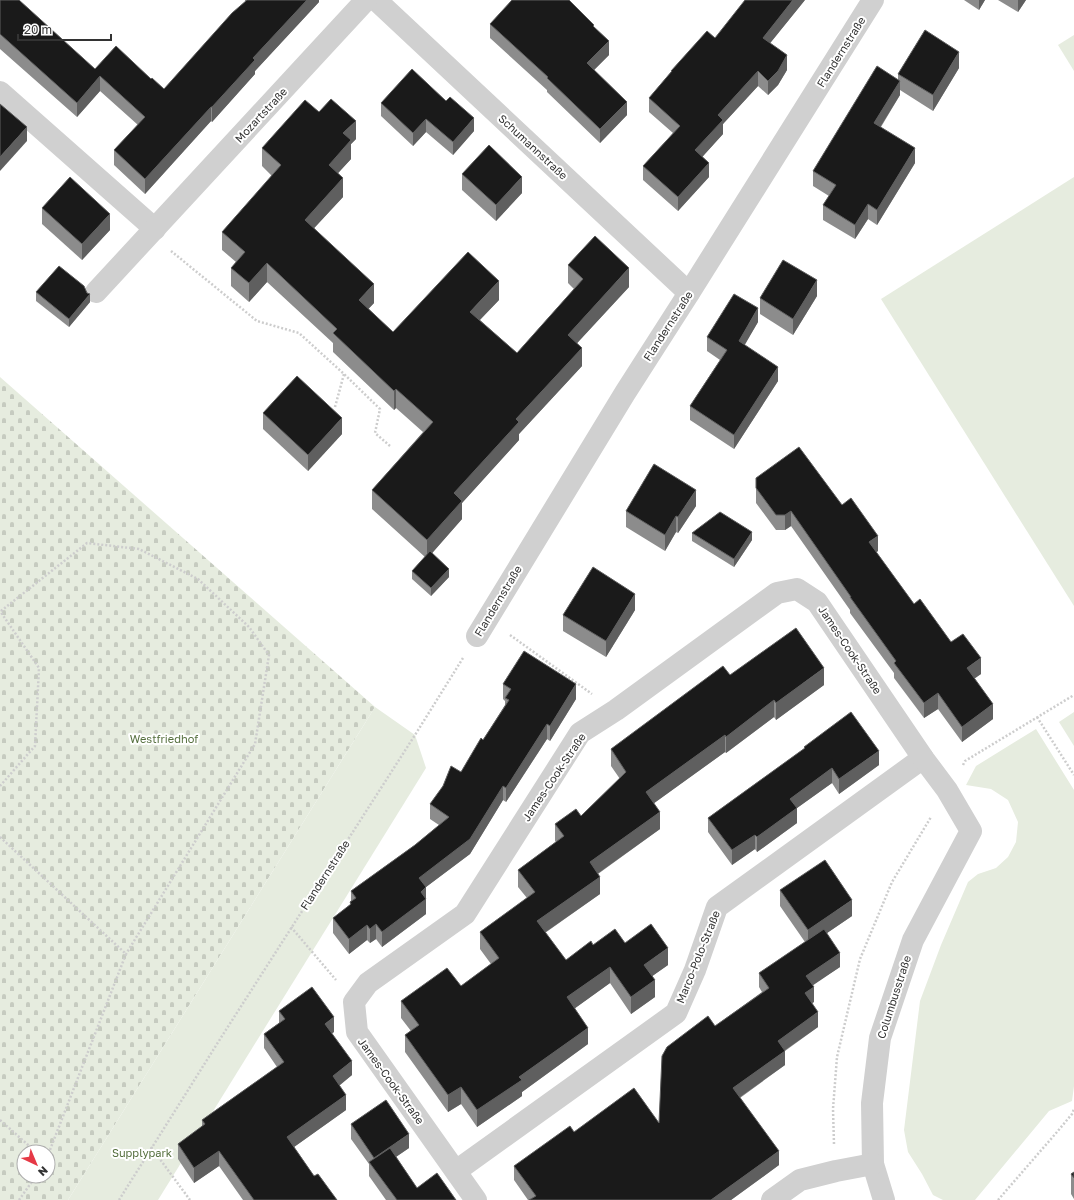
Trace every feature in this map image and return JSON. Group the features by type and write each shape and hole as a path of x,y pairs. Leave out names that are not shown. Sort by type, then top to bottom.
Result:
{"street":[{"name":"Mozartstraße","path":"96,292 366,0"},
{"name":"Schumannstraße","path":"376,0 690,293"},
{"name":"Flandernstraße","path":"482,627 625,393 690,293 873,0"},
{"path":"0,92 152,232"},
{"name":"James-Cook-Straße","path":"476,1200 356,1032 354,1002 368,983 465,914 580,733 616,710 777,593 797,589 817,602 923,758 947,790 971,831"},
{"name":"Marco-Polo-Straße","path":"456,1171 676,1013 695,970 717,907 923,758"},
{"name":"Columbusstraße","path":"884,1200 873,1164 872,1103 880,1038 913,940 971,831"},
{"path":"772,1200 800,1180 873,1164"}],"path":[{"path":"152,232 257,322 299,333 380,409 375,433 390,446"},
{"path":"335,407 344,374"},
{"path":"0,786 36,746 39,668 1,611 87,543 139,550 198,579 250,627 270,655 255,744 126,954 52,1144"},
{"path":"482,627 616,710"},
{"name":"Flandernstraße","path":"119,1200 151,1147 415,735 482,627"},
{"path":"965,761 1074,694"},
{"path":"1036,718 1074,775"},
{"path":"0,837 126,954"},
{"path":"291,927 354,1002"},
{"path":"998,1200 1057,1132 1072,1114 1074,1109"},
{"path":"0,1120 27,1144"},
{"path":"151,1147 190,1200"},
{"path":"19,1200 30,1184"}],"green space":[{"path":"1074,35 1074,71 1058,45"},
{"path":"1074,177 1074,606 881,299"},
{"name":"Westfriedhof","path":"0,377 375,707 68,1200 0,1200"},
{"name":"Supplypark","path":"375,707 415,735 426,768 158,1200 68,1200"},
{"path":"1074,712 1074,746 1059,722"},
{"path":"1036,729 1074,790 1074,1086 1072,1101 1049,1111 975,1200 943,1200 933,1195 908,1152 904,1130 920,1001 941,945 968,882 978,874 996,868 1008,857 1016,842 1018,822 1008,800 991,789 966,785 976,766"}],"building":[{"path":"0,0 19,0 95,69 116,46 151,79 152,78 164,89 232,13 247,0 307,0 253,58 255,60 145,179 114,150 145,117 100,76 77,103 0,34"},
{"path":"512,0 569,0 609,41 587,63 627,102 600,129 547,78 548,77 490,24"},
{"path":"745,0 793,0 763,38 787,55 778,71 768,81 758,71 718,115 723,120 695,150 709,163 678,197 643,166 680,126 649,98 707,31 715,38"},
{"path":"925,30 959,52 933,95 898,74"},
{"path":"877,66 900,81 874,123 915,148 877,210 868,204 855,225 823,205 836,185 813,171"},
{"path":"412,69 446,101 450,97 474,118 453,142 426,119 413,133 381,103"},
{"path":"331,99 356,121 343,133 351,140 329,165 343,178 305,220 374,284 359,300 393,332 468,252 499,281 470,312 517,353 583,279 568,265 595,236 629,268 568,335 582,348 516,419 519,422 454,493 462,501 427,540 372,490 433,422 396,389 394,391 333,333 337,329 267,263 249,283 231,268 245,252 222,232 281,165 262,148 305,100 319,112"},
{"path":"0,104 27,127 0,157"},
{"path":"489,145 522,177 496,205 462,174"},
{"path":"70,177 110,214 82,244 42,208"},
{"path":"783,260 817,280 793,319 760,298"},
{"path":"59,266 84,286 87,293 90,294 69,319 36,292"},
{"path":"734,294 758,308 739,341 778,367 734,435 690,406 727,350 707,337"},
{"path":"297,376 342,418 308,455 263,413"},
{"path":"799,447 842,505 851,498 878,536 869,542 914,604 920,599 951,642 963,634 981,658 967,668 993,704 962,727 938,693 924,703 894,663 896,661 791,511 785,515 776,515 756,488 756,478"},
{"path":"654,464 696,490 678,517 676,516 665,535 626,511"},
{"path":"720,512 752,532 734,559 692,533"},
{"path":"430,551 449,569 431,588 412,571"},
{"path":"593,567 635,594 606,641 563,615"},
{"path":"796,628 824,668 776,703 774,700 726,737 725,735 646,792 660,812 590,862 600,877 537,921 566,960 591,941 593,945 615,929 625,943 651,924 668,948 644,965 655,980 631,997 610,967 567,997 588,1028 519,1077 522,1080 477,1110 461,1087 448,1095 405,1035 419,1025 401,1001 447,968 461,986 499,958 480,932 535,892 518,870 564,836 555,824 576,809 581,816 626,772 611,749 723,666 730,675"},
{"path":"524,651 576,684 550,726 547,724 506,788 503,786 470,839 419,878 426,887 421,892 426,899 382,932 376,924 370,929 367,925 349,939 333,918 351,904 350,902 356,898 351,891 415,845 449,817 430,804 443,786 451,766 461,772 481,738 483,740 509,700 505,698 511,689 503,684"},
{"path":"851,712 879,751 839,779 832,768 790,799 797,808 757,837 755,835 732,850 708,818 805,748 804,747"},
{"path":"825,860 852,900 808,930 780,890"},
{"path":"824,929 840,953 806,976 814,987 805,993 818,1012 778,1041 785,1051 733,1088 779,1151 711,1200 529,1200 536,1196 514,1166 570,1126 574,1132 634,1088 659,1123 662,1056 667,1047 708,1016 715,1026 769,988 759,973"},
{"path":"312,987 334,1017 325,1024 352,1061 333,1076 346,1095 287,1137 314,1176 318,1174 337,1200 254,1200 219,1151 194,1168 178,1144 205,1124 202,1120 284,1062 264,1034 285,1019 279,1011"},
{"path":"386,1100 409,1134 374,1158 351,1124"},
{"path":"390,1148 417,1188 437,1173 456,1200 397,1200 369,1162"}]}
